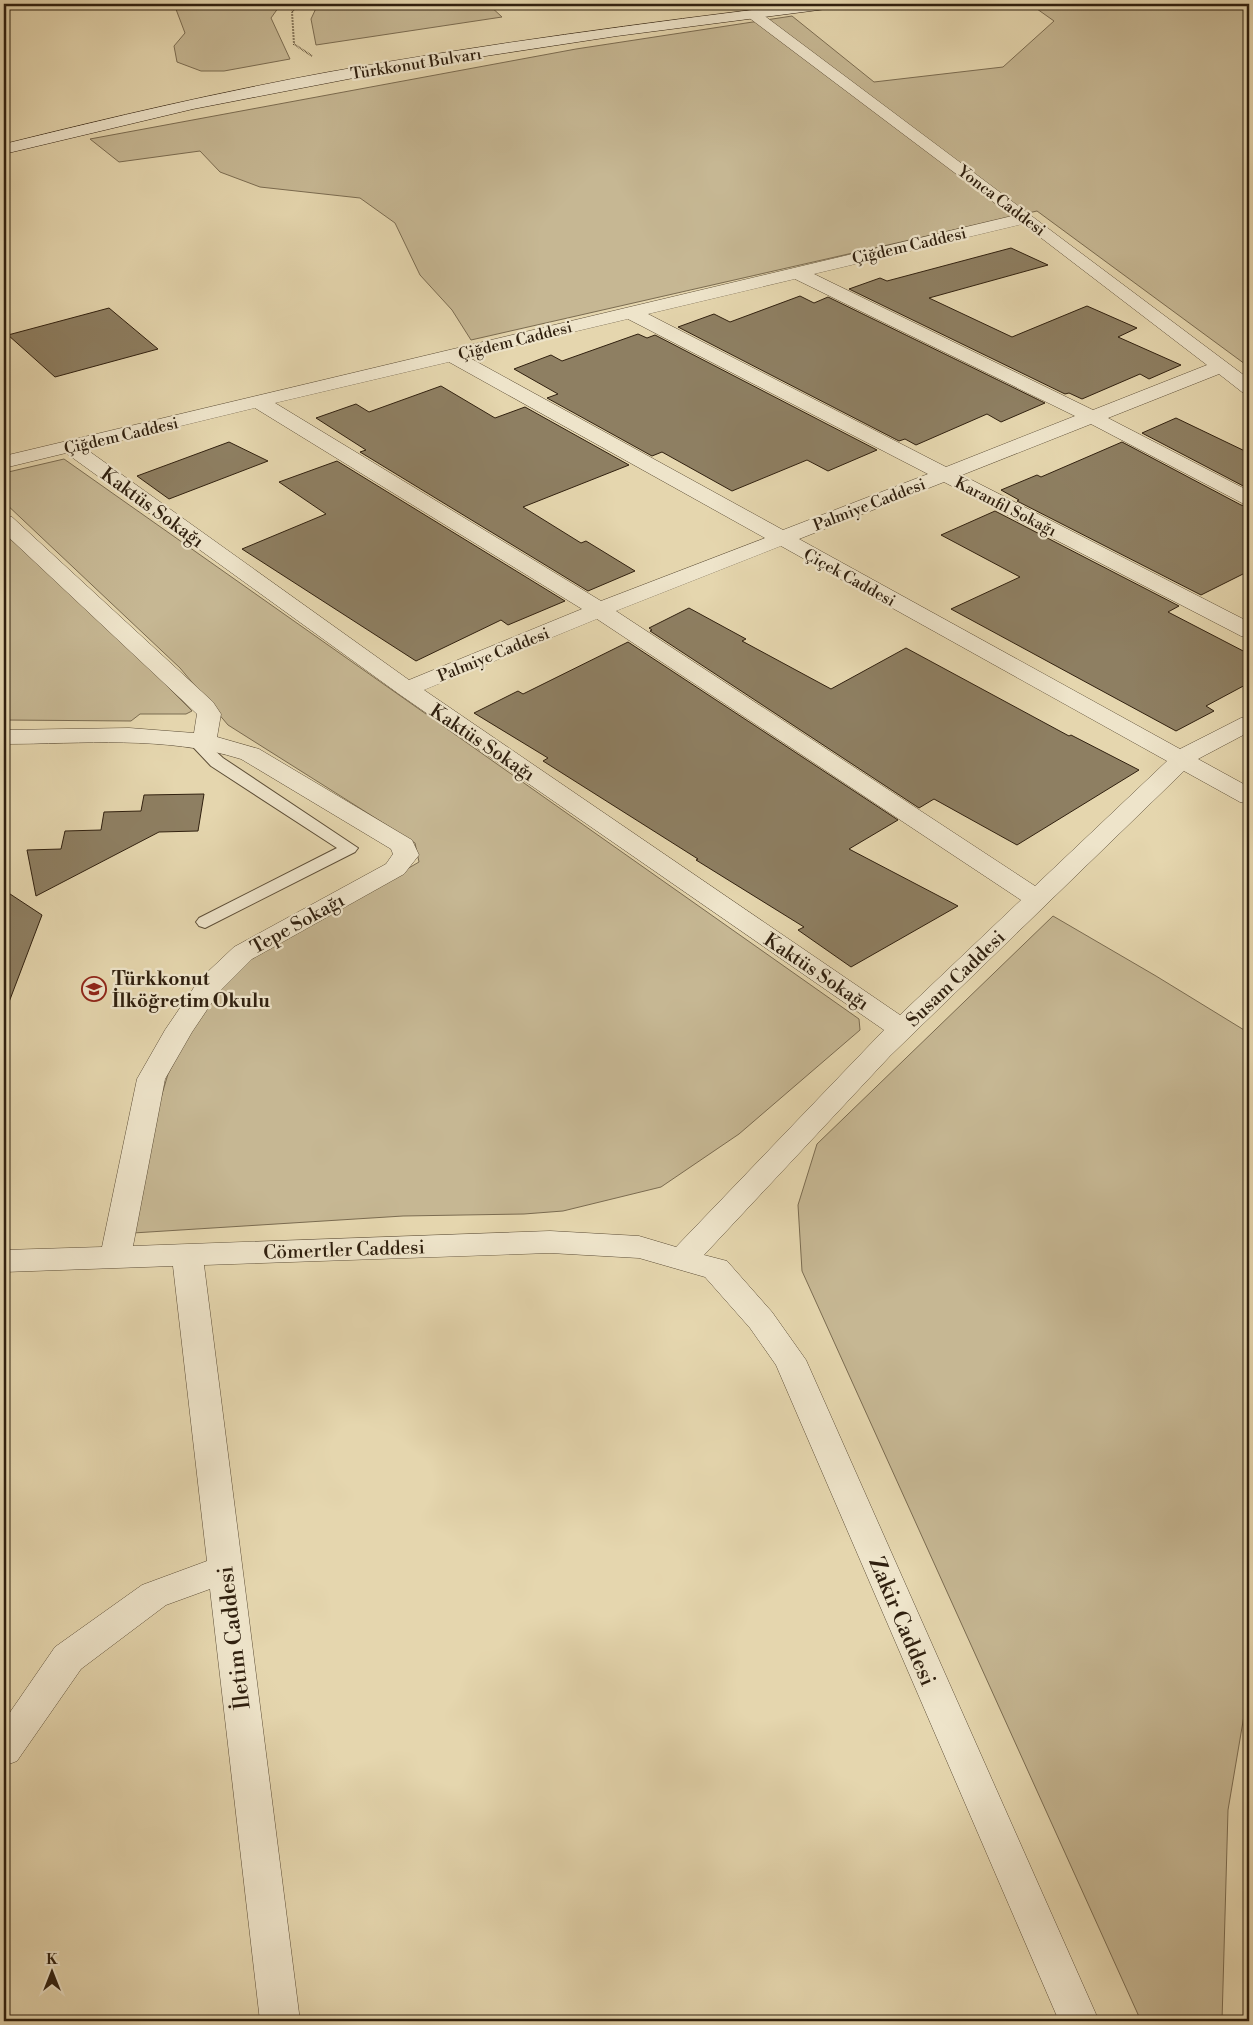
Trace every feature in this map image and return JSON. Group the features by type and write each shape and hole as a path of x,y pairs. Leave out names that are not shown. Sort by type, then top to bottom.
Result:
{"street":[{"name":"Türkkonut Bulvarı","path":"184,90 326,62 477,38 720,4"},
{"name":"Türkkonut Bulvarı","path":"4,149 148,114 349,73 475,53 834,4"},
{"name":"Yonca Caddesi","path":"753,14 1249,388"},
{"name":"Çiğdem Caddesi","path":"4,462 70,448 450,355 1026,218"},
{"path":"796,272 1092,417 1249,499"},
{"name":"Karanfil Sokağı","path":"630,312 1249,631"},
{"name":"Çiçek Caddesi","path":"450,355 1249,797"},
{"name":"Palmiye Caddesi","path":"407,689 599,610 1222,366"},
{"path":"259,402 599,610 1037,899"},
{"name":"Kaktüs Sokağı","path":"70,448 407,689 902,1029"},
{"path":"4,522 205,707 209,714 204,741 152,737 4,737"},
{"name":"Susam Caddesi","path":"682,1259 902,1029 1181,761 1190,753 1249,723"},
{"name":"Tepe Sokağı","path":"115,1257 152,1079 179,1030 209,986 243,953 395,869 406,855 403,845 250,754 230,746 204,741"},
{"name":"Cömertler Caddesi","path":"4,1261 550,1242 640,1247 682,1259"},
{"name":"İletim Caddesi","path":"187,1254 280,2021"},
{"name":"Zakir Caddesi","path":"682,1259 716,1269 761,1320 790,1360 1079,2021"},
{"path":"4,1750 68,1658 154,1596 225,1569"}],"lane":[{"path":"204,741 202,748 217,762 349,848 205,922"}],"path":[{"path":"298,4 292,12 294,44 304,52 326,62"}],"shaded area":[{"path":"174,4 281,4 271,18 290,59 224,71 201,71 177,62 174,46 185,33"},
{"path":"318,4 488,4 502,17 316,45 311,19"},
{"path":"1030,4 1249,4 1249,367 1037,211 471,340 452,310 420,275 395,223 360,198 260,187 220,172 200,151 119,162 90,139 576,49 792,16 874,82 1003,67 1054,21"},
{"path":"64,459 859,1019 860,1030 739,1134 661,1187 563,1211 524,1214 403,1216 133,1233 143,1158 168,1074 199,1015 236,968 419,862 415,843 228,725 180,668 4,502 4,473"},
{"path":"4,533 120,639 192,711 186,714 140,714 131,721 4,720"},
{"path":"1053,916 1249,1033 1249,1686 1228,1810 1222,2021 1141,2021 802,1271 798,1205 817,1144"}],"building":[{"path":"1011,248 1048,265 929,298 1012,337 1087,306 1137,328 1118,337 1181,365 1149,379 1140,374 1082,399 1069,393 1065,394 849,289 880,278 887,281"},
{"path":"800,296 814,303 828,297 1045,403 1001,422 987,414 916,445 905,439 899,441 678,327 714,314 730,322"},
{"path":"109,308 158,349 55,377 8,335"},
{"path":"638,334 647,338 655,335 877,450 828,471 807,460 732,491 662,452 652,456 547,398 558,394 514,369 551,355 562,361"},
{"path":"441,386 495,418 525,407 629,465 523,507 581,543 586,541 635,571 588,591 360,452 366,450 316,418 356,404 369,412"},
{"path":"1176,418 1249,453 1249,489 1142,433"},
{"path":"229,442 268,461 169,499 137,476"},
{"path":"1122,442 1241,505 1249,507 1249,571 1201,595 1017,501 1019,500 1001,490 1037,475 1041,477"},
{"path":"337,461 565,601 508,625 501,620 416,661 242,549 326,514 279,482"},
{"path":"995,511 1179,606 1168,612 1249,654 1249,683 1206,706 1214,711 1176,731 951,609 1020,577 941,535"},
{"path":"689,608 746,639 742,641 831,689 906,648 1069,736 1071,735 1139,770 1017,845 934,799 919,808 650,631 652,630 649,628"},
{"path":"628,642 898,820 849,849 958,906 851,967 798,930 804,927 543,761 548,758 474,713 518,691 523,694"},
{"path":"204,794 198,831 159,832 36,896 27,850 61,849 65,831 101,830 104,812 141,811 144,795"},
{"path":"4,890 42,915 6,1010 4,1009"}],"place":[{"name":"Türkkonut İlköğretim Okulu","path":"94,989"}]}
